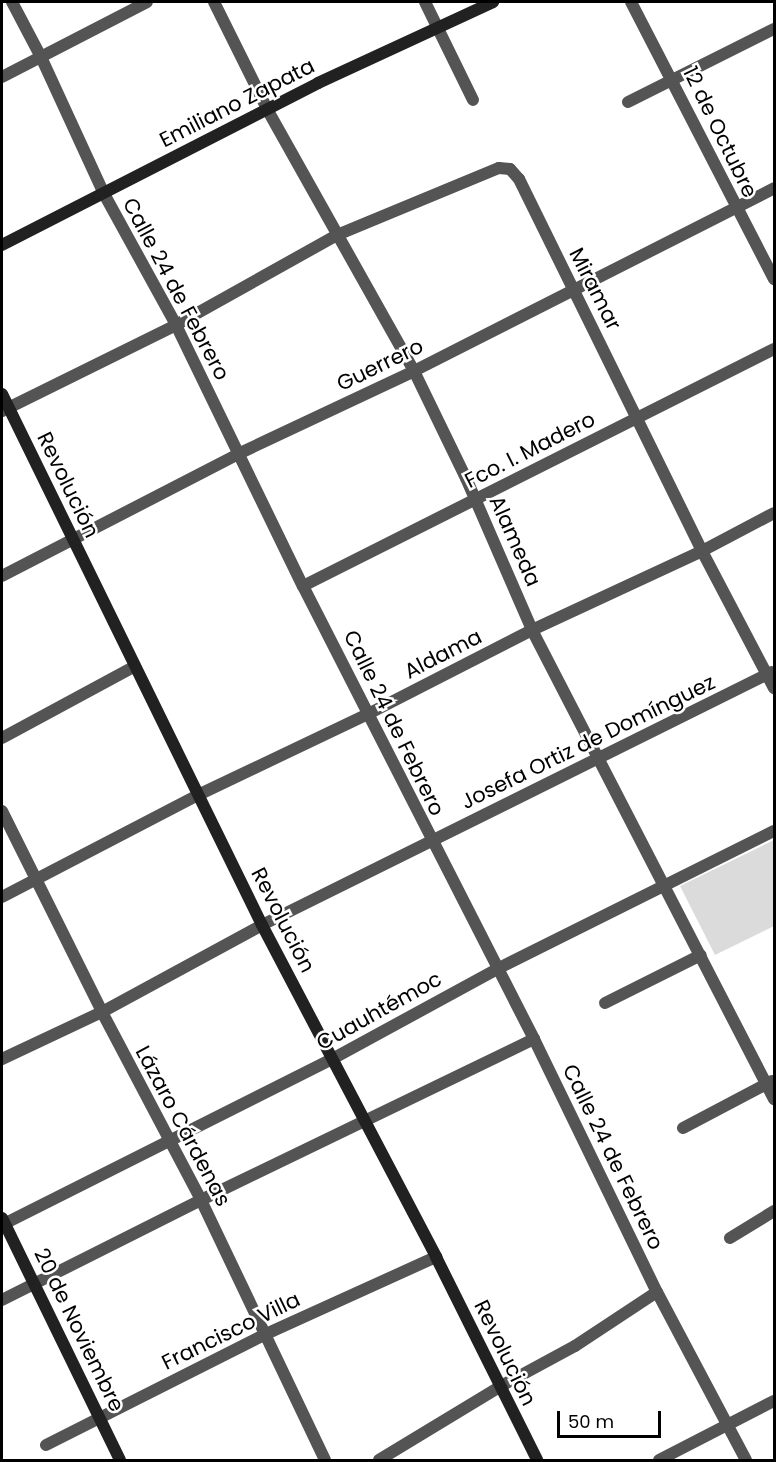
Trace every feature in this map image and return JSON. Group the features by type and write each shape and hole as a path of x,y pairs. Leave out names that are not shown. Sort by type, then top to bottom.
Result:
{"street":[{"name":"Calle 24 de Febrero","path":"12,2 41,57 103,192 176,325 303,586 431,841 534,1039 657,1292 746,1461"},
{"path":"2,77 147,2"},
{"name":"Alameda","path":"214,2 267,109 414,371 532,630 701,956 771,1082 774,1098"},
{"path":"425,2 473,100"},
{"name":"Emiliano Zapata","path":"2,245 267,109 493,2"},
{"name":"12 de Octubre","path":"631,2 774,279"},
{"path":"628,102 774,30"},
{"name":"Miramar","path":"337,235 504,167 510,169 519,179 702,551 771,672 774,688"},
{"name":"Guerrero","path":"2,576 238,454 414,371 573,288 774,188"},
{"path":"5,409 176,325 337,235"},
{"name":"Fco. I. Madero","path":"303,586 774,349"},
{"name":"Revolución","path":"2,394 5,409 73,538 262,925 334,1058 537,1461"},
{"name":"Aldama","path":"2,897 198,795 368,714 532,630 702,551 774,513"},
{"path":"2,738 135,666"},
{"name":"Josefa Ortiz de Domínguez","path":"2,1059 102,1012 262,925 771,672"},
{"name":"Lázaro Cárdenas","path":"2,812 102,1012 201,1200 325,1461"},
{"name":"Cuauhtémoc","path":"3,1222 334,1058 497,969 774,831"},
{"path":"606,1003 701,956"},
{"path":"2,1300 364,1120 534,1039"},
{"path":"683,1128 771,1082"},
{"path":"730,1238 774,1211"},
{"name":"20 de Noviembre","path":"3,1222 120,1461"},
{"name":"Francisco Villa","path":"46,1445 266,1334 436,1257"},
{"path":"379,1461 501,1386 574,1346 657,1292"},
{"path":"659,1461 774,1401"}],"shaded area":[{"path":"774,840 774,926 715,955 680,886"}]}
